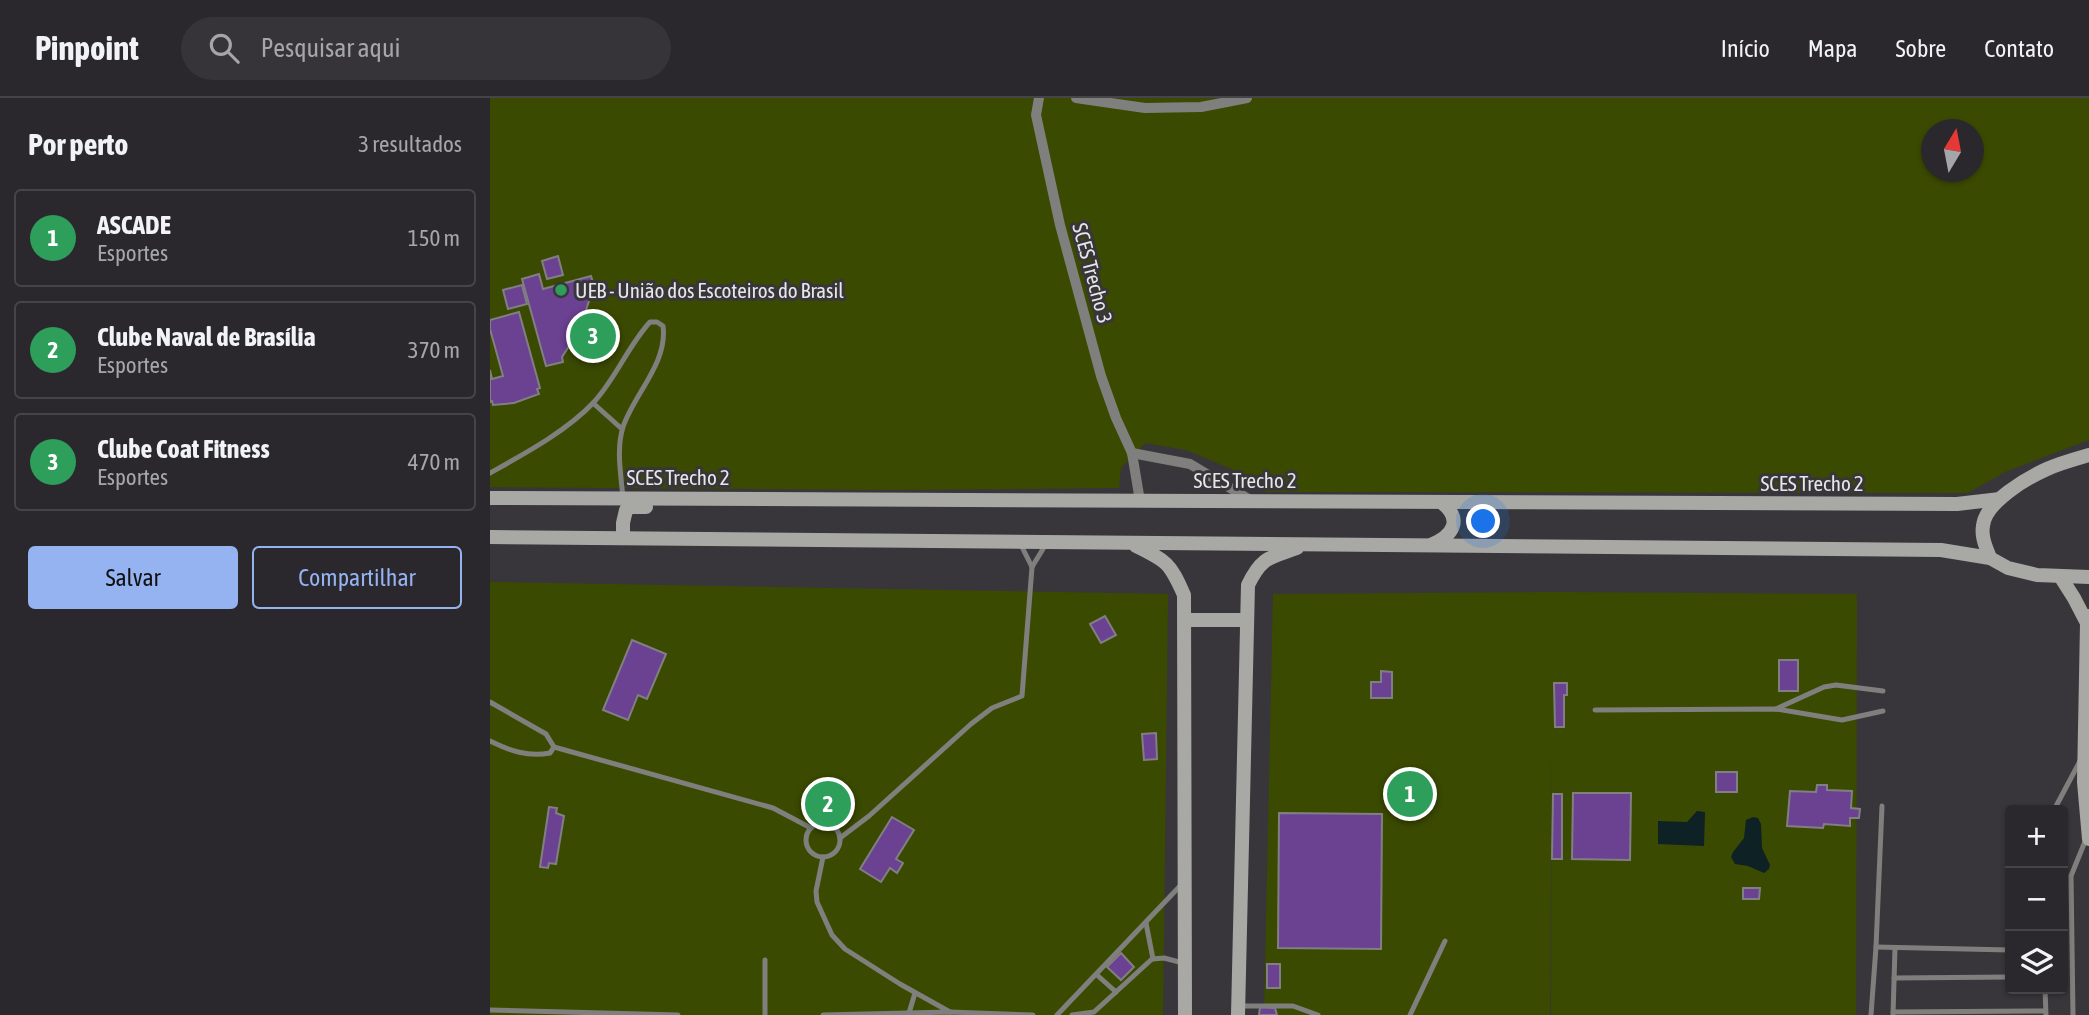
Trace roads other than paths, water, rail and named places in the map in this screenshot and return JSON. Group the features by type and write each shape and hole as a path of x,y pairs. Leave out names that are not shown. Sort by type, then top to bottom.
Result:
{"main road":[{"path":"1990,558 1982,526 1985,516 2000,499 2048,468 2089,455"},
{"name":"SCES Trecho 2","path":"490,498 1957,504 2000,499"},
{"path":"623,537 624,518 628,508 708,507 718,498"},
{"path":"1430,545 1449,534 1453,527 1451,510 1441,502"},
{"path":"490,537 1941,550 1990,558 2008,568 2037,575 2089,577"},
{"path":"1132,543 1163,559 1175,574 1184,595 1185,1015"},
{"path":"1238,1010 1248,584 1256,567 1267,559 1306,545"},
{"path":"2060,576 2088,620 2084,782 2089,836"},
{"path":"1185,620 1246,620"}],"street":[{"name":"SCES Trecho 3","path":"1039,98 1036,116 1060,225 1101,376 1132,453 1140,501"},
{"path":"1076,98 1144,108 1201,107 1247,98"},
{"path":"1132,453 1190,464 1252,501"}],"lane":[{"path":"490,472 558,432 593,403 642,330 650,322 657,322 663,326 664,335 659,354 622,429 619,457 623,498"},
{"path":"593,403 622,429"},
{"path":"1019,542 1032,567"},
{"path":"840,838 869,816 971,724 992,708 1022,696 1032,567 1047,543"},
{"path":"1776,709 1824,687 1836,685 1884,691"},
{"path":"490,702 546,734 554,747 773,807 811,828"},
{"path":"1595,710 1776,709 1842,720 1883,712"},
{"path":"490,741 509,750 534,755 550,753 554,747"},
{"path":"2057,805 2085,752"},
{"path":"1871,1015 1877,947 1882,806"},
{"path":"825,823 838,831 840,838 836,851 823,857 815,855 806,842 811,828 825,823"},
{"path":"2073,1015 2071,876 2089,836"},
{"path":"823,857 816,891 817,902 832,935 845,949 950,1012"},
{"path":"1057,1015 1186,880"},
{"path":"1146,923 1153,959"},
{"path":"1410,1015 1445,941"},
{"path":"1877,947 2005,950"},
{"path":"1895,948 1893,1013 2045,1013 2045,994"},
{"path":"1072,1015 1087,1015 1099,1008 1153,959 1164,958 1185,964"},
{"path":"765,960 765,1015"},
{"path":"1097,975 1116,992"},
{"path":"1894,978 2005,977"},
{"path":"909,1013 915,993"},
{"path":"1292,1015 1293,1006"},
{"path":"1238,1010 1293,1006 1318,1015"},
{"path":"490,1010 678,1015"},
{"path":"823,1015 950,1012 1033,1015"}],"water":[{"path":"1697,811 1705,812 1704,846 1658,844 1658,821 1687,822"},
{"path":"1758,818 1761,824 1762,848 1770,865 1764,873 1735,864 1731,857 1744,838 1746,820"}],"place":[{"name":"UEB - União dos Escoteiros do Brasil","path":"561,290"},
{"name":"Clube Coat Fitness","path":"593,336"},
{"name":"ASCADE","path":"1410,794"},
{"name":"Clube Naval de Brasília","path":"828,804"}]}
